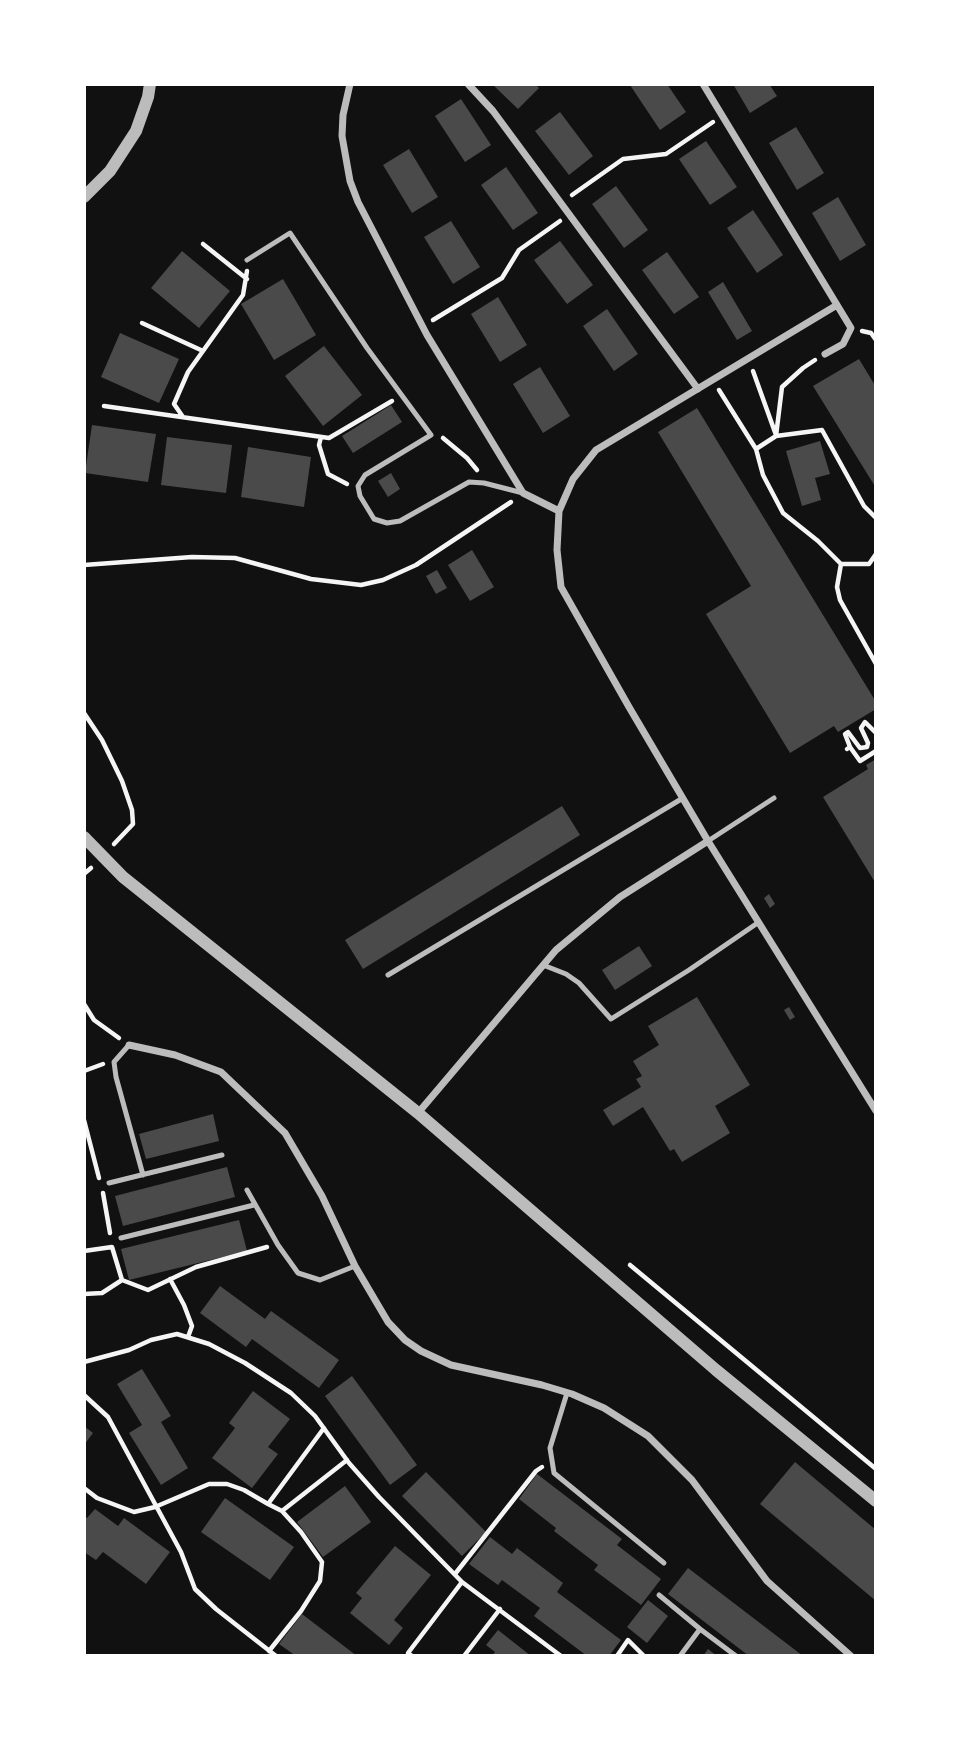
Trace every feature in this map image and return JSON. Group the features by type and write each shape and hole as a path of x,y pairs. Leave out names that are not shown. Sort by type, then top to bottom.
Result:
{"street":[{"path":"84,197 110,171 136,131 150,84"},
{"path":"350,84 343,115 342,136 350,181 358,202 422,326 523,493 559,511"},
{"path":"468,84 493,111 698,389"},
{"path":"703,84 851,328 844,344 825,354"},
{"path":"837,305 596,450 573,479 559,511 557,550 561,587 708,841 876,1111"},
{"path":"84,837 144,894 418,1113 716,1370 876,1501"},
{"path":"418,1113 556,950 620,897 708,841"},
{"path":"129,1045 175,1055 221,1072 285,1133 322,1196 355,1266 387,1322 405,1340 421,1351 451,1364 567,1392 604,1408 648,1436 671,1456 692,1480 767,1581 851,1656"}],"lane":[{"path":"247,260 290,233 367,348 431,435 365,475 358,486 360,496 374,519 387,523 400,522 469,482 523,493"},
{"path":"388,975 683,798"},
{"path":"708,841 774,798"},
{"path":"543,965 566,974 579,983 611,1018 689,970 758,922"},
{"path":"129,1045 114,1062 144,1175"},
{"path":"109,1183 222,1155"},
{"path":"247,1190 278,1245 298,1273 320,1280 355,1266"},
{"path":"121,1238 254,1205"},
{"path":"567,1392 550,1448 554,1473 664,1563"},
{"path":"659,1595 736,1656"},
{"path":"680,1656 700,1629"}],"path":[{"path":"561,204 623,159 666,154 723,116"},
{"path":"422,326 502,278 519,250 569,215"},
{"path":"203,244 247,279"},
{"path":"184,417 174,404 188,372 243,295 247,279 247,260"},
{"path":"142,323 203,352"},
{"path":"776,436 782,387 803,368 825,354"},
{"path":"753,370 776,436"},
{"path":"719,389 755,449 763,475 783,513 841,564 869,564 876,568"},
{"path":"104,406 329,438 402,395"},
{"path":"755,449 776,436 822,430 864,506 876,518"},
{"path":"431,435 448,441 467,458 484,483"},
{"path":"321,437 319,445 328,474 341,483 358,486"},
{"path":"84,565 192,557 235,558 311,579 361,585 383,580 416,565 523,493"},
{"path":"869,564 876,554"},
{"path":"841,564 837,587 839,600 876,664"},
{"path":"84,713 102,740 122,781 132,810 133,824 103,856"},
{"path":"876,733 865,722 861,728 868,743 867,747 860,748 848,732 845,734 849,748 860,761 876,751"},
{"path":"84,1004 94,1020 129,1045"},
{"path":"84,1120 101,1186 112,1247 122,1280"},
{"path":"122,1280 148,1290 196,1267 278,1245"},
{"path":"84,1251 112,1247"},
{"path":"630,1265 876,1468"},
{"path":"170,1279 192,1326 188,1337"},
{"path":"84,1294 102,1293 122,1280"},
{"path":"84,1362 177,1334 209,1344 245,1363 291,1394 315,1416 347,1460 379,1497 462,1582 561,1656"},
{"path":"84,1395 108,1418 181,1552 195,1589 276,1656"},
{"path":"268,1504 324,1428"},
{"path":"282,1511 347,1460"},
{"path":"455,1574 536,1471 551,1461"},
{"path":"84,1488 97,1498 134,1512 155,1507 209,1484 227,1484 244,1490 282,1511 322,1562 320,1581 301,1611 269,1651"},
{"path":"412,1656 408,1653 462,1582"},
{"path":"464,1656 500,1609"},
{"path":"617,1656 628,1640 644,1656"}],"building":[{"path":"492,84 535,84 539,88 518,109"},
{"path":"631,84 667,84 686,112 660,130"},
{"path":"733,84 769,84 777,96 750,113"},
{"path":"461,99 491,145 465,162 435,116"},
{"path":"560,112 593,156 569,175 535,131"},
{"path":"796,127 824,173 797,190 769,143"},
{"path":"706,141 737,187 710,205 679,159"},
{"path":"409,149 438,197 412,213 383,165"},
{"path":"506,167 538,213 513,230 481,185"},
{"path":"616,186 648,230 624,248 592,204"},
{"path":"838,197 866,245 840,261 812,213"},
{"path":"753,210 783,255 757,273 727,228"},
{"path":"451,221 480,267 453,284 424,237"},
{"path":"560,241 593,285 567,304 534,260"},
{"path":"182,251 230,291 199,328 151,288"},
{"path":"667,252 699,297 674,314 642,270"},
{"path":"283,279 316,335 274,360 241,304"},
{"path":"723,282 752,331 737,340 708,292"},
{"path":"498,297 527,345 500,362 471,314"},
{"path":"607,309 638,354 614,371 583,326"},
{"path":"120,333 179,359 159,403 101,377"},
{"path":"324,346 362,395 323,426 285,376"},
{"path":"859,359 876,387 876,488 813,386"},
{"path":"540,367 570,416 543,433 513,384"},
{"path":"391,405 402,422 353,453 342,436"},
{"path":"697,408 876,702 876,709 838,732 834,726 790,753 706,614 751,586 658,432"},
{"path":"92,425 156,434 148,482 85,473"},
{"path":"167,437 232,445 226,493 161,485"},
{"path":"820,441 830,474 815,478 821,500 802,506 786,451"},
{"path":"248,447 311,457 304,507 241,497"},
{"path":"391,473 400,489 388,497 378,481"},
{"path":"472,550 494,587 470,601 448,565"},
{"path":"437,570 447,588 436,594 426,576"},
{"path":"876,759 876,884 823,797 868,769 866,765"},
{"path":"562,806 580,835 363,969 345,940"},
{"path":"769,894 775,904 770,908 764,898"},
{"path":"639,946 652,966 615,990 602,970"},
{"path":"697,997 750,1085 715,1106 730,1133 682,1162 674,1149 670,1151 643,1107 613,1126 603,1110 641,1087 636,1079 642,1076 633,1061 659,1045 648,1026"},
{"path":"789,1007 795,1017 790,1020 784,1010"},
{"path":"213,1114 219,1141 146,1159 139,1134"},
{"path":"227,1167 235,1197 123,1226 115,1196"},
{"path":"239,1220 247,1251 129,1280 121,1249"},
{"path":"220,1286 265,1319 271,1311 339,1360 319,1388 252,1339 246,1347 200,1313"},
{"path":"142,1369 171,1416 161,1422 188,1468 161,1485 129,1433 142,1425 117,1384"},
{"path":"352,1376 417,1465 390,1485 325,1396"},
{"path":"253,1391 290,1419 268,1447 278,1454 252,1488 212,1458 235,1428 229,1423"},
{"path":"84,1426 93,1433 84,1445"},
{"path":"795,1462 876,1530 876,1601 760,1504"},
{"path":"426,1472 486,1532 462,1556 402,1496"},
{"path":"537,1474 622,1539 617,1545 661,1579 641,1605 594,1570 598,1565 554,1531 556,1528 519,1499"},
{"path":"345,1486 371,1522 323,1557 297,1522"},
{"path":"225,1498 294,1547 270,1580 201,1532"},
{"path":"95,1509 118,1526 124,1518 170,1552 146,1584 103,1552 96,1560 84,1552 84,1516 87,1518"},
{"path":"490,1537 512,1554 517,1548 563,1583 557,1592 621,1640 609,1656 587,1656 534,1616 540,1608 502,1580 498,1585 469,1564"},
{"path":"395,1546 431,1575 394,1620 403,1628 389,1645 350,1613 362,1598 356,1593"},
{"path":"688,1568 803,1656 749,1656 668,1594"},
{"path":"648,1600 668,1616 647,1643 627,1627"},
{"path":"302,1614 357,1656 296,1656 279,1644"},
{"path":"498,1630 531,1656 492,1656 495,1652 486,1645"},
{"path":"708,1649 717,1656 703,1656"}]}
